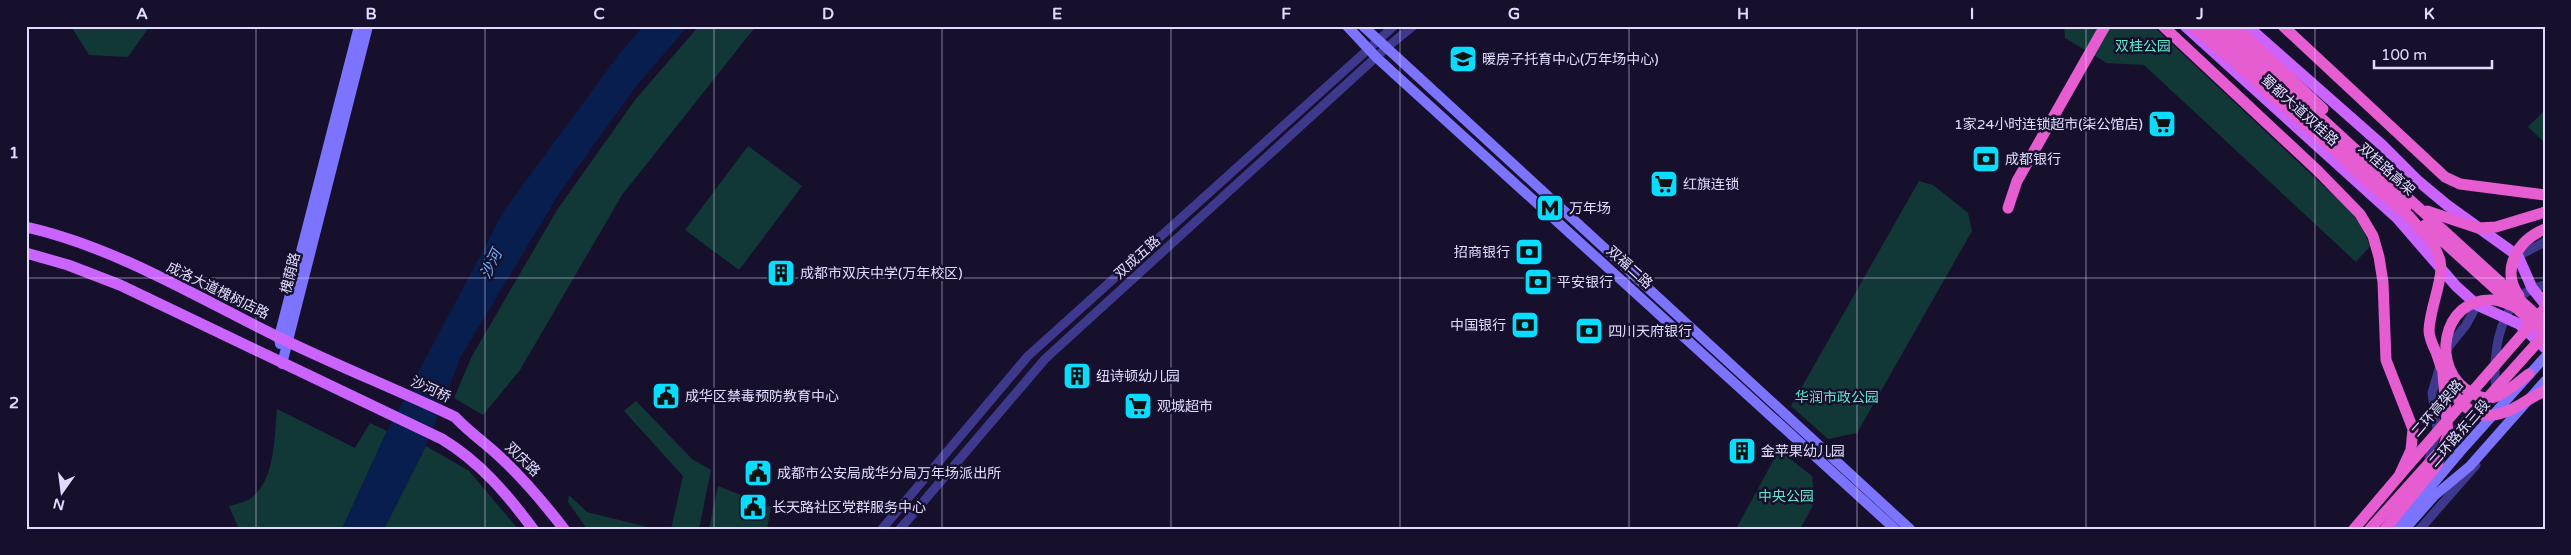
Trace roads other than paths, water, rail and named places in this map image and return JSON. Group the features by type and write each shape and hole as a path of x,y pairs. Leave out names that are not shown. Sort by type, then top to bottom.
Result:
{"highway":[{"path":"2008,208 2017,181 2105,26"},
{"path":"2193,26 2337,152 2363,178 2410,216 2434,245"},
{"name":"双桂路高架","path":"2208,26 2519,305 2545,334"},
{"name":"双桂路高架","path":"2221,26 2416,213"},
{"path":"2235,26 2393,176 2416,213 2440,260 2441,270 2429,333 2443,374 2461,403 2483,414 2492,415 2512,410 2530,397 2545,391"},
{"path":"2283,26 2445,177 2460,184 2545,196"},
{"path":"2163,27 2318,171 2360,214 2370,227 2376,243 2381,270 2386,360 2413,429 2411,450 2399,476"},
{"path":"2363,178 2416,213 2478,228 2496,227 2545,212"},
{"path":"2529,374 2498,396 2489,398 2466,390 2450,373 2445,360 2445,341 2456,315 2472,304 2492,300 2519,305 2511,274 2512,259 2526,240 2545,228"},
{"name":"双桂路高架","path":"2519,305 2545,323"},
{"name":"二环高架路","path":"2354,529 2545,306"},
{"path":"2370,529 2545,334"},
{"path":"2385,529 2437,465 2446,442 2448,434 2443,374"}],"main road":[{"name":"槐荫路","path":"282,364 283,339 359,26"},
{"name":"槐荫路","path":"283,339 368,26"},
{"name":"双福二路","path":"1347,26 1376,57 1894,529"},
{"name":"双福二路","path":"1363,26 1910,529"},
{"name":"蜀都大道双桂路","path":"2185,26 2397,218 2456,286 2477,305 2519,324 2545,348"},
{"name":"蜀都大道双桂路","path":"2247,26 2450,207 2518,256"},
{"path":"2418,240 2450,207"},
{"name":"成洛大道槐树店路","path":"26,227 52,233 96,248 283,339 393,387"},
{"path":"26,253 68,265 120,286 442,439 462,452 502,488 533,529"},
{"path":"2518,256 2532,288 2545,306"},
{"name":"二环路东三段","path":"2395,529 2545,357"},
{"name":"二环路东三段","path":"2405,529 2434,496 2470,466 2545,381"},
{"name":"沙河桥","path":"393,387 455,417"},
{"name":"双庆路","path":"455,417 472,435 499,455 531,488 564,529"}],"street":[{"name":"双成五路","path":"882,529 1028,356 1367,48 1394,26"},
{"name":"双成五路","path":"900,529 1045,359 1376,57 1413,26"},
{"path":"2518,256 2545,242"},
{"path":"2420,529 2497,442 2500,426 2494,371 2504,316 2532,288 2545,285"},
{"path":"2377,529 2427,467 2436,429 2432,393 2443,353 2466,325 2477,305"}],"water":[{"name":"沙河","path":"643,26 688,26 637,85 560,192 461,356 426,446 384,529 342,529 387,431 505,209 620,53"}],"place":[{"name":"暖房子托育中心(万年场中心)","path":"1463,59"},
{"name":"1家24小时连锁超市(柒公馆店)","path":"2162,124"},
{"name":"成都银行","path":"1986,159"},
{"name":"红旗连锁","path":"1664,184"},
{"name":"万年场","path":"1550,208"},
{"name":"招商银行","path":"1529,252"},
{"name":"成都市双庆中学(万年校区)","path":"781,273"},
{"name":"平安银行","path":"1538,282"},
{"name":"中国银行","path":"1525,325"},
{"name":"四川天府银行","path":"1589,331"},
{"name":"纽诗顿幼儿园","path":"1077,376"},
{"name":"成华区禁毒预防教育中心","path":"666,396"},
{"name":"观城超市","path":"1138,406"},
{"name":"金苹果幼儿园","path":"1742,451"},
{"name":"成都市公安局成华分局万年场派出所","path":"758,473"},
{"name":"长天路社区党群服务中心","path":"753,507"}],"park label":[{"name":"双桂公园","path":"2143,46"},
{"name":"华润市政公园","path":"1837,397"},
{"name":"中央公园","path":"1786,496"}]}
